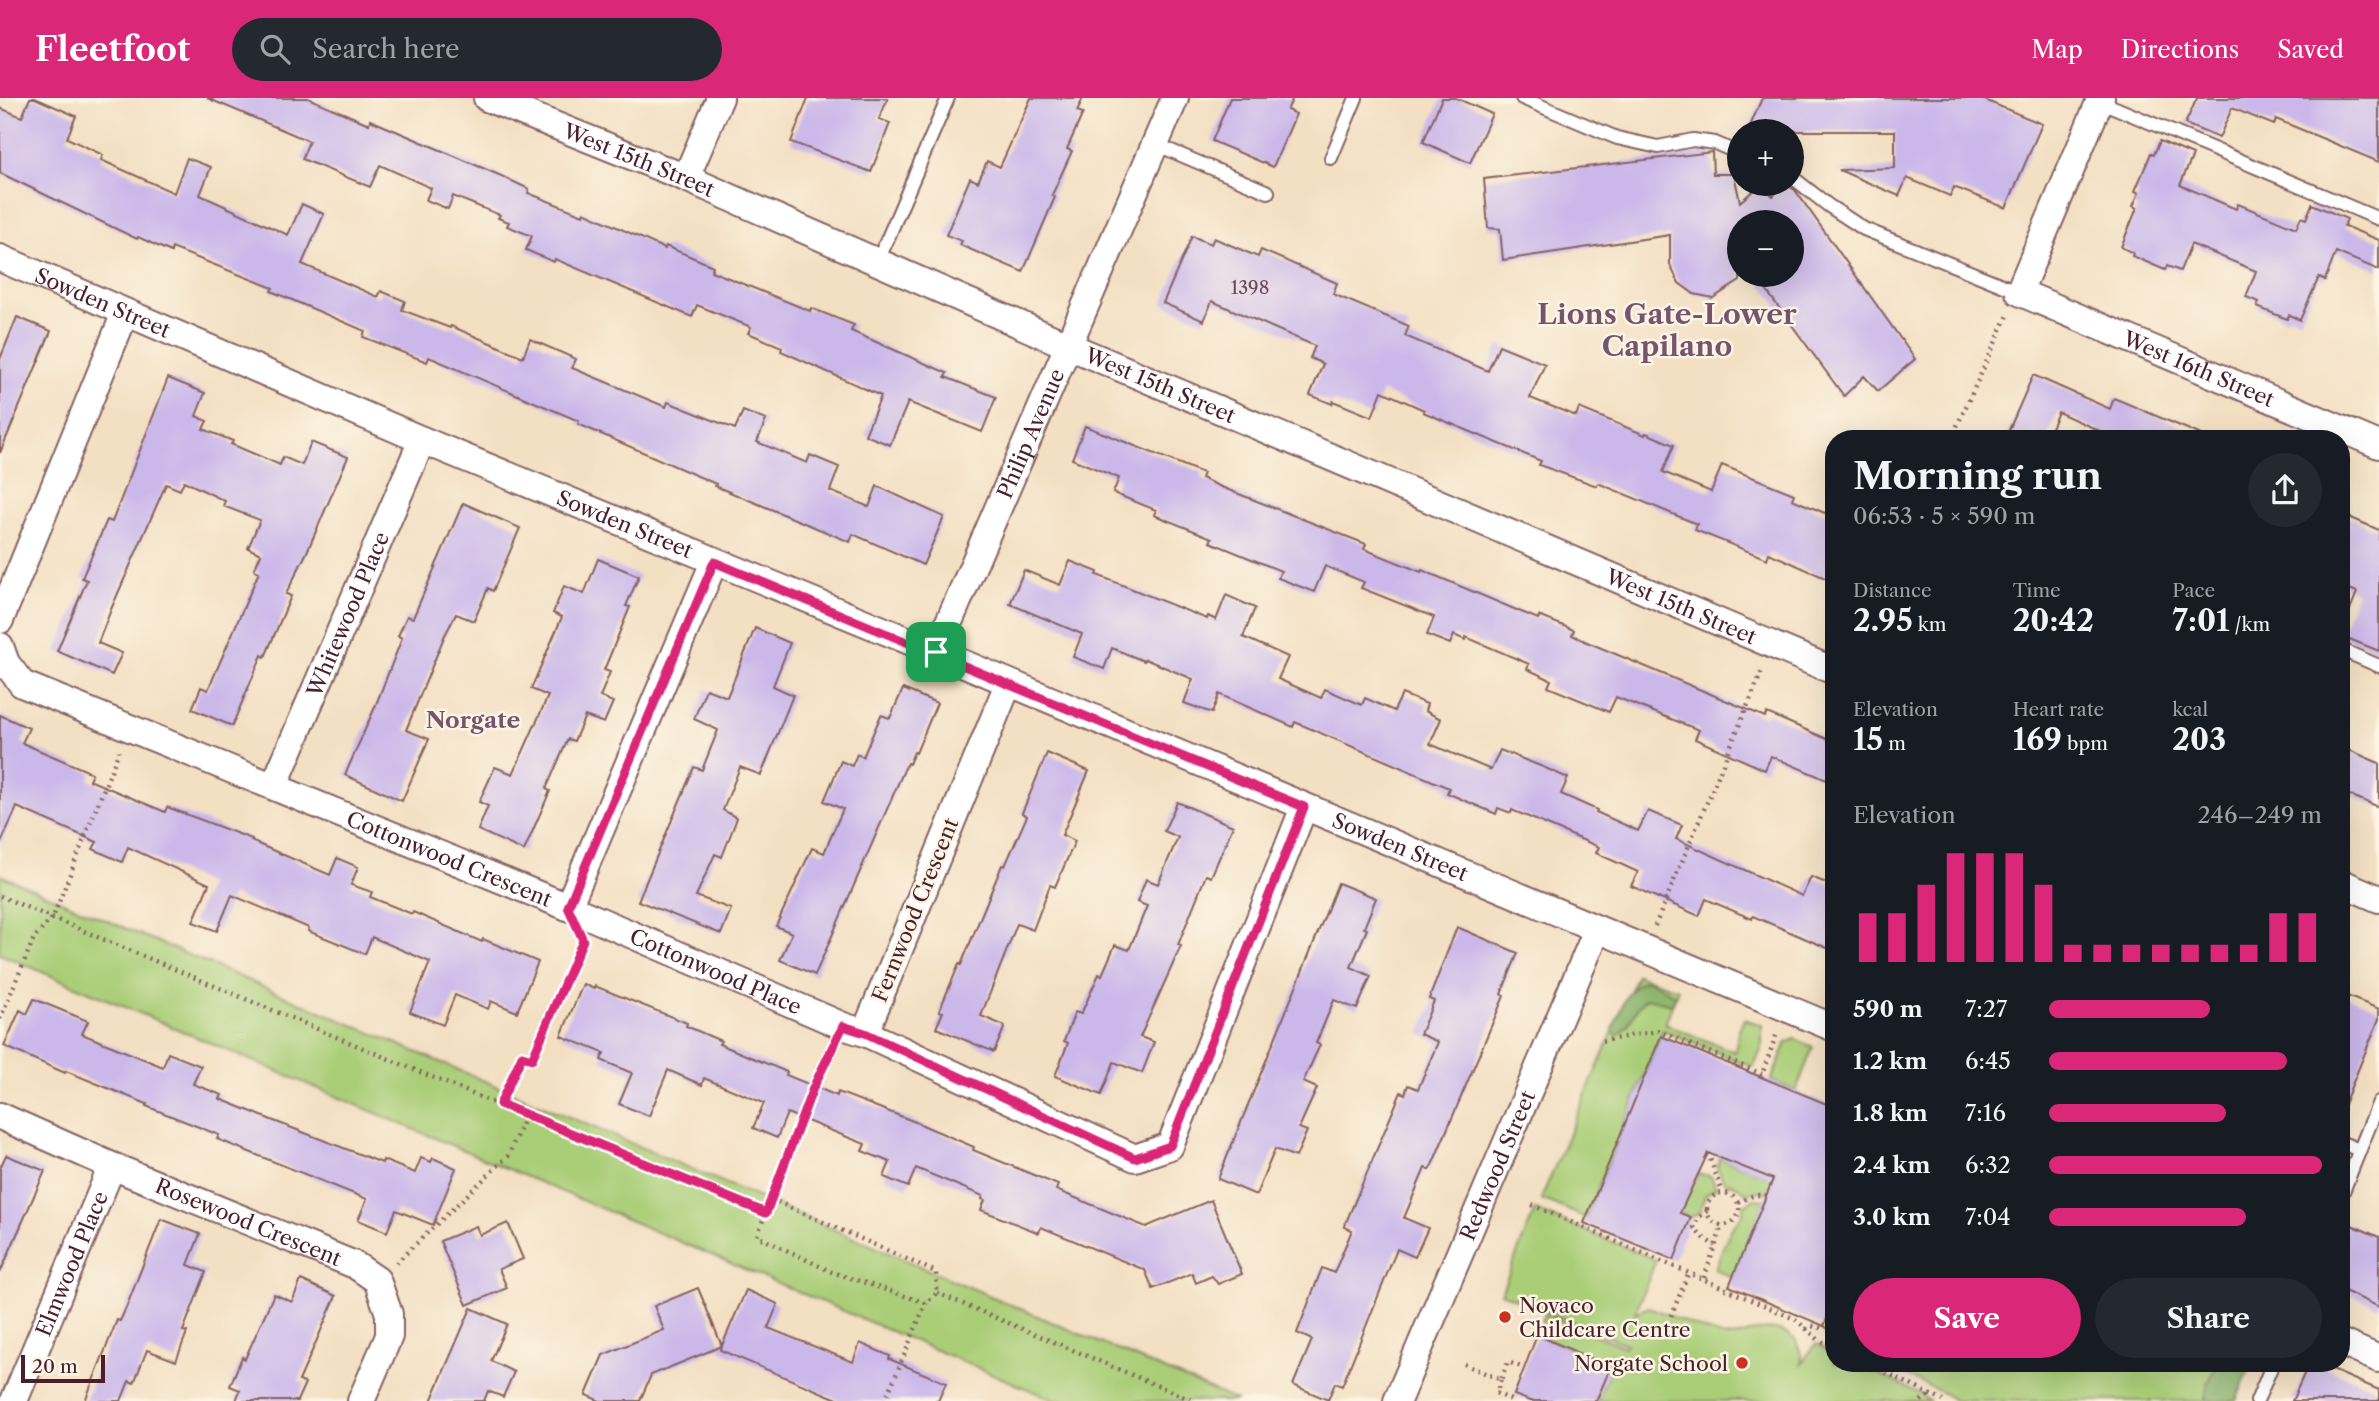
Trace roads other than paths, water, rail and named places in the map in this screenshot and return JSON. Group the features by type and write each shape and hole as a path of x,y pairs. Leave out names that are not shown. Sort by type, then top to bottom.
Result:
{"street":[{"name":"West 15th Street","path":"487,98 686,178 1069,346 1825,667"},
{"path":"686,178 720,98"},
{"name":"Philip Avenue","path":"936,652 1175,98"},
{"path":"2019,292 2100,100"},
{"name":"Sowden Street","path":"0,258 422,440 1825,1024"},
{"name":"West 16th Street","path":"2019,292 2344,430"},
{"path":"0,620 125,313"},
{"name":"West 16th Street","path":"2350,433 2379,445"},
{"name":"Whitewood Place","path":"274,786 422,440"},
{"name":"Cottonwood Crescent","path":"0,646 6,663 22,684 568,907 714,562"},
{"name":"Fernwood Crescent","path":"854,1029 1008,684"},
{"path":"854,1029 1135,1158 1170,1146 1304,807"},
{"path":"2350,886 2379,899"},
{"name":"Cottonwood Place","path":"568,907 854,1029"},
{"name":"Redwood Street","path":"1397,1401 1597,930"},
{"name":"Rosewood Crescent","path":"0,1116 112,1166 355,1265 377,1280 389,1314 388,1336 361,1401"},
{"name":"Elmwood Place","path":"14,1401 112,1166"},
{"path":"2350,1346 2379,1359"}],"lane":[{"path":"878,261 948,98"},
{"path":"1331,158 1356,98"},
{"path":"1522,98 1617,138 1658,147 1693,141 1715,143 1727,148"},
{"path":"2100,100 2379,219"},
{"path":"1155,144 1268,192"},
{"path":"1804,186 1864,229 2019,292"},
{"path":"2350,653 2379,666"},
{"path":"2350,1173 2359,1150 2374,1125 2379,1102"},
{"path":"2350,1146 2359,1150"},
{"path":"2257,1401 2269,1372"}],"place":[{"name":"Novaco Childcare Centre","path":"1505,1317"},
{"name":"Norgate School","path":"1742,1363"}],"district":[{"name":"Lions Gate-Lower Capilano","path":"1667,330"},
{"name":"Norgate","path":"473,720"}]}
